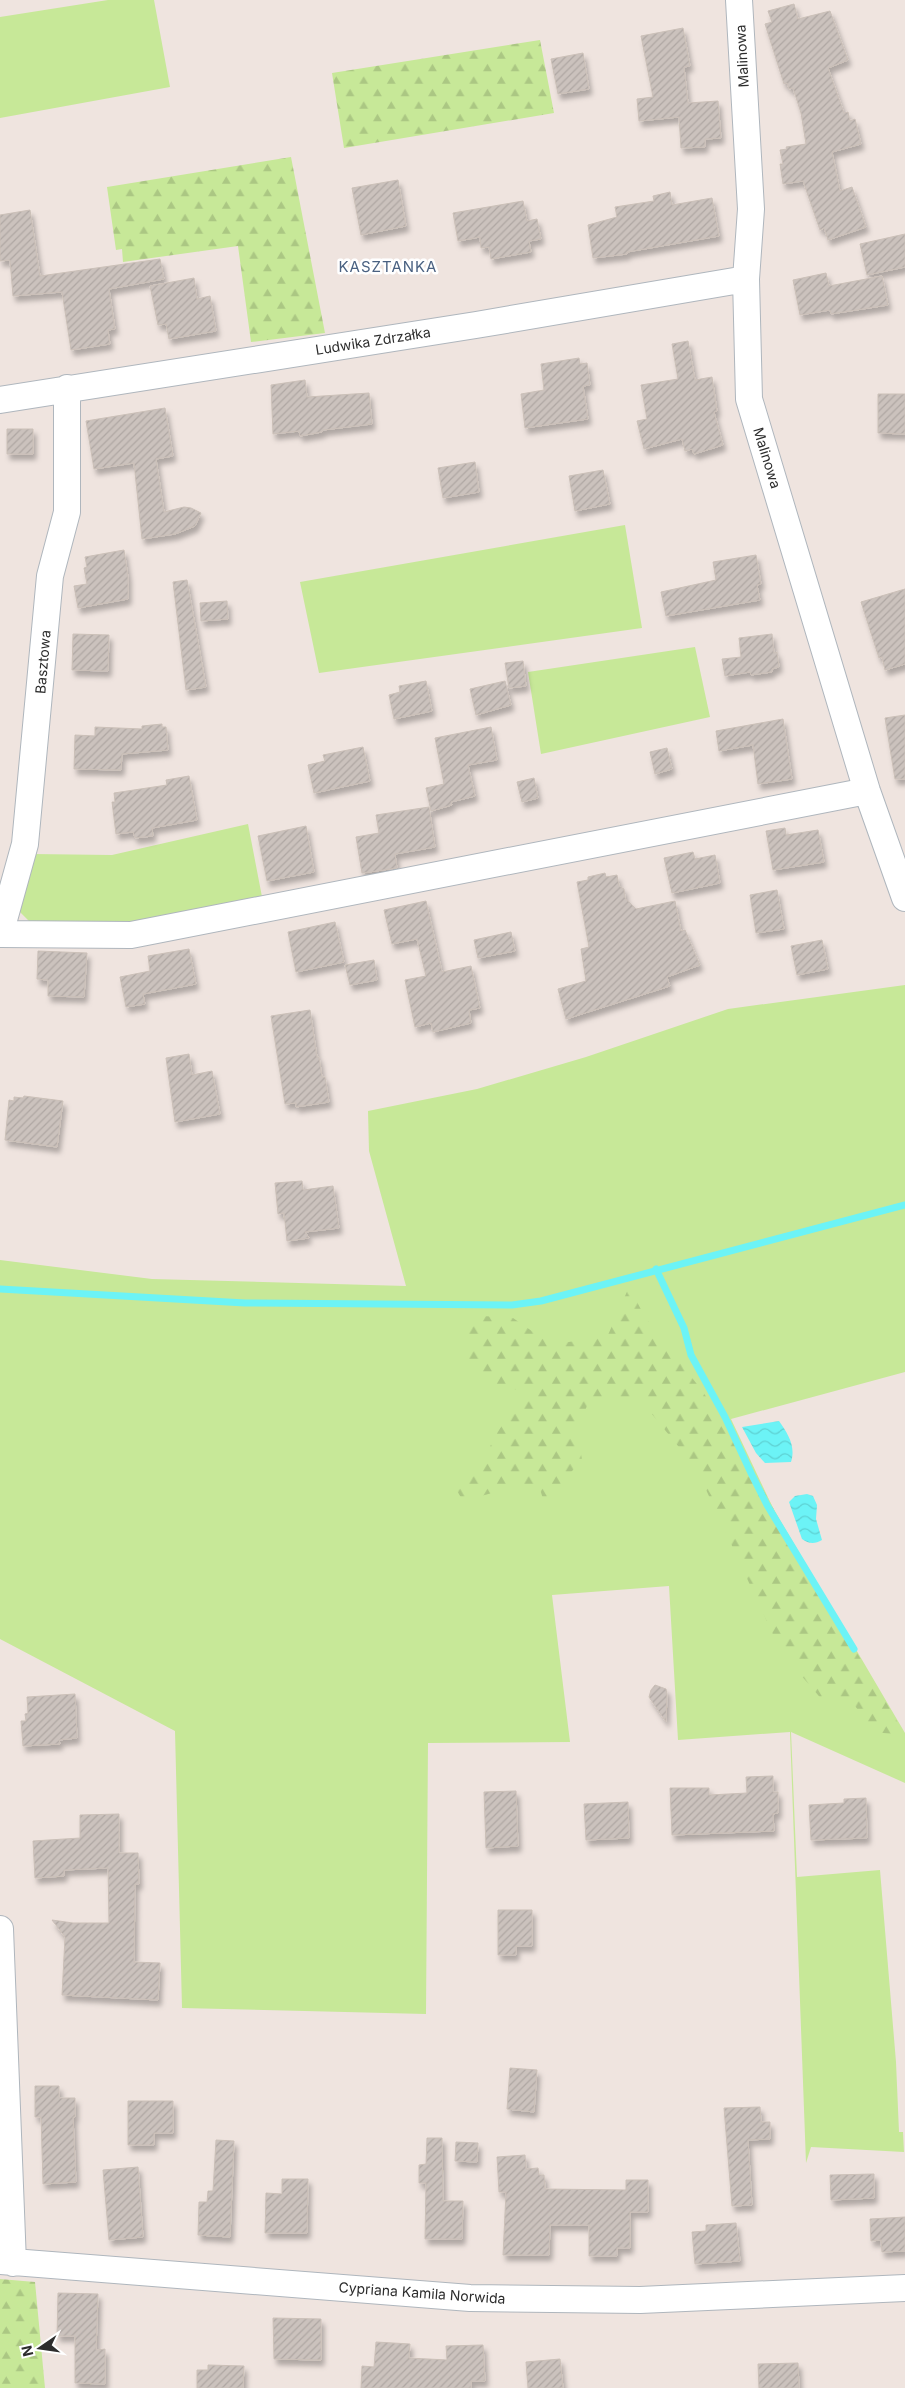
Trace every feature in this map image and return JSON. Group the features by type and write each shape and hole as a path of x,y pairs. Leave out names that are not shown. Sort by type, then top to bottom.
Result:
{"street":[{"name":"Malinowa","path":"739,0 751,209 746,279 749,399 867,791 905,898"},
{"name":"Ludwika Zdrzałka","path":"0,400 476,325 746,279"},
{"name":"Basztowa","path":"0,934 25,844 50,576 67,512 67,388"},
{"path":"0,934 131,935 867,791"},
{"path":"0,1929 7,2262"},
{"name":"Cypriana Kamila Norwida","path":"7,2262 470,2298 640,2300 905,2288"}],"green space":[{"path":"108,0 154,0 170,87 0,118 0,17"},
{"path":"540,40 554,113 344,148 332,73"},
{"path":"291,157 325,333 251,342 238,246 123,262 122,249 116,250 107,187"},
{"path":"625,525 642,628 319,673 300,582"},
{"path":"695,647 710,717 541,754 528,672"},
{"path":"248,824 263,902 142,925 29,921 19,911 32,854 112,855"},
{"path":"905,985 905,1372 731,1419 773,1508 905,1733 905,1783 791,1732 797,1877 880,1870 896,2062 899,2132 903,2132 904,2152 811,2147 806,2163 790,1732 678,1740 669,1586 552,1595 570,1742 428,1743 426,2014 182,2008 175,1731 0,1639 0,1260 152,1279 406,1286 369,1151 368,1111 477,1089 586,1057 728,1009"},
{"path":"629,1287 645,1317 703,1392 750,1464 780,1521 905,1735 873,1732 849,1697 824,1702 781,1652 696,1468 638,1397 590,1399 577,1429 582,1460 544,1502 539,1486 510,1488 463,1501 449,1477 479,1470 497,1432 528,1392 496,1385 467,1366 467,1315 513,1318 552,1345 608,1335"},
{"path":"0,2279 35,2282 45,2388 0,2388"}],"water":[{"path":"779,1421 792,1445 791,1462 765,1463 756,1453 742,1427"},
{"path":"807,1494 813,1496 817,1505 816,1519 822,1540 814,1543 802,1539 789,1502 795,1496"}],"building":[{"path":"794,4 798,19 830,11 848,60 828,68 844,113 848,112 850,121 855,119 861,144 832,152 840,191 852,187 866,227 828,240 824,228 820,230 803,181 783,184 780,164 783,164 780,150 787,149 786,147 806,144 801,113 793,88 789,89 787,83 784,84 765,24 772,22 768,11"},
{"path":"683,28 690,66 684,67 688,103 718,101 721,138 705,139 705,147 681,148 679,117 639,121 637,99 653,97 641,36"},
{"path":"583,53 589,89 558,94 551,59"},
{"path":"398,180 406,226 361,235 352,188"},
{"path":"670,192 672,205 712,198 719,236 627,252 627,254 593,258 588,225 617,217 615,207 654,201 653,196"},
{"path":"523,201 527,221 537,219 541,239 529,241 531,252 491,259 489,247 481,248 480,237 458,241 453,213"},
{"path":"30,210 40,276 160,259 164,279 109,289 115,329 108,330 110,344 71,350 62,292 13,296 10,260 0,261 0,215"},
{"path":"905,234 905,267 867,275 860,244"},
{"path":"826,273 829,286 882,276 888,305 831,314 830,310 800,315 793,280"},
{"path":"194,278 197,299 210,296 216,331 169,339 166,324 158,325 150,286"},
{"path":"688,341 695,380 712,377 717,411 714,412 723,445 694,454 692,449 685,451 682,439 644,449 637,421 647,419 641,385 678,379 672,344"},
{"path":"579,358 580,364 587,363 590,385 583,386 588,419 525,428 521,394 544,390 541,364"},
{"path":"305,380 307,397 369,393 372,424 323,430 322,432 300,436 299,431 273,434 271,385"},
{"path":"878,394 905,394 905,434 878,433"},
{"path":"165,408 173,456 156,459 164,512 184,507 201,513 195,526 175,534 142,539 134,463 94,469 86,421"},
{"path":"7,429 33,429 33,454 7,454"},
{"path":"475,462 479,492 443,498 438,468"},
{"path":"603,470 610,504 575,511 569,476"},
{"path":"124,550 128,577 128,599 78,608 74,586 87,584 84,568 87,567 85,557"},
{"path":"756,555 761,584 757,585 760,600 666,616 661,592 716,580 713,562"},
{"path":"187,580 206,687 186,690 173,582"},
{"path":"905,589 905,664 885,670 882,657 879,658 861,602"},
{"path":"227,601 228,619 201,621 200,603"},
{"path":"73,634 109,635 108,671 72,670"},
{"path":"772,634 774,653 777,652 779,667 772,669 772,672 751,675 750,672 725,676 722,659 741,657 739,638"},
{"path":"523,661 526,686 509,688 505,663"},
{"path":"426,681 432,711 394,719 389,695 400,692 399,686"},
{"path":"505,681 511,705 476,715 470,689"},
{"path":"905,715 905,779 895,779 885,718"},
{"path":"783,719 792,779 758,784 753,745 719,751 716,731"},
{"path":"162,724 162,727 166,727 168,750 122,754 121,770 74,769 75,735 95,736 95,727 142,729 142,726"},
{"path":"491,727 497,760 468,765 475,796 451,802 452,805 431,811 426,788 444,784 435,738"},
{"path":"363,747 370,781 314,793 308,765 325,761 323,755"},
{"path":"667,748 672,769 655,774 650,752"},
{"path":"189,776 197,820 152,828 153,836 135,838 133,832 116,834 112,802 115,802 114,793 167,785 166,780"},
{"path":"534,778 538,798 522,802 517,782"},
{"path":"429,807 435,847 395,854 397,868 362,873 356,837 379,833 376,815"},
{"path":"306,826 314,872 267,881 258,836"},
{"path":"785,828 786,835 818,830 824,862 773,870 766,831"},
{"path":"693,852 695,859 715,855 720,883 672,893 664,858"},
{"path":"605,873 606,877 617,875 619,886 624,889 625,898 636,909 675,901 681,931 685,930 700,965 667,977 670,986 566,1019 558,989 586,981 581,949 589,947 577,882"},
{"path":"777,890 784,929 756,933 750,895"},
{"path":"426,901 442,972 471,966 480,1008 469,1010 471,1023 433,1032 431,1023 415,1027 405,980 426,976 417,939 392,944 384,910"},
{"path":"335,922 344,962 296,972 288,932"},
{"path":"511,932 515,951 478,958 474,940"},
{"path":"822,940 828,969 797,975 791,946"},
{"path":"189,949 196,984 143,994 145,1004 126,1007 120,977 150,971 148,956"},
{"path":"38,951 87,953 84,997 48,996 48,980 37,979"},
{"path":"374,960 377,980 350,985 345,965"},
{"path":"310,1010 317,1057 319,1057 322,1077 325,1077 329,1102 296,1107 296,1103 285,1104 271,1016"},
{"path":"189,1054 192,1075 212,1071 220,1114 175,1122 166,1058"},
{"path":"24,1096 63,1101 57,1147 5,1140 9,1100 14,1101 14,1097 23,1098"},
{"path":"302,1181 303,1190 333,1186 339,1228 305,1232 309,1238 287,1241 284,1213 278,1214 275,1183"},
{"path":"655,1685 666,1689 666,1722 649,1697"},
{"path":"75,1694 77,1738 59,1740 60,1744 23,1746 21,1721 26,1721 25,1714 28,1713 27,1697"},
{"path":"773,1776 773,1792 778,1792 778,1813 773,1814 774,1831 672,1835 670,1788 709,1788 709,1795 747,1793 746,1777"},
{"path":"516,1791 518,1846 486,1848 484,1792"},
{"path":"866,1798 867,1838 811,1840 809,1805 844,1803 844,1799"},
{"path":"628,1802 629,1838 586,1840 584,1804"},
{"path":"119,1814 119,1853 138,1853 139,1884 135,1884 134,1962 160,1963 158,2000 62,1995 65,1937 52,1920 73,1923 109,1923 108,1868 64,1870 64,1876 35,1878 33,1841 80,1838 80,1815"},
{"path":"498,1910 532,1910 532,1946 516,1946 516,1955 498,1955"},
{"path":"510,2068 537,2070 534,2112 507,2109"},
{"path":"35,2086 59,2086 59,2098 75,2098 75,2117 73,2117 76,2182 43,2184 41,2117 35,2117"},
{"path":"128,2101 173,2101 173,2133 154,2133 154,2145 128,2145"},
{"path":"760,2107 761,2122 770,2122 770,2139 748,2140 752,2205 732,2206 724,2108"},
{"path":"427,2138 442,2138 443,2201 463,2201 462,2239 425,2239 426,2183 419,2183 419,2165 426,2164"},
{"path":"216,2140 234,2141 230,2237 198,2235 199,2202 207,2202 208,2191 213,2191"},
{"path":"456,2142 478,2143 477,2162 455,2161"},
{"path":"525,2155 526,2169 538,2168 539,2175 544,2175 545,2189 626,2190 626,2180 648,2180 648,2212 630,2212 630,2248 617,2248 617,2256 589,2256 589,2225 550,2225 549,2255 503,2255 506,2192 499,2192 497,2157"},
{"path":"138,2167 143,2237 109,2240 103,2170"},
{"path":"874,2174 874,2198 831,2200 830,2175"},
{"path":"282,2179 308,2179 307,2233 265,2233 266,2193 282,2194"},
{"path":"905,2217 905,2251 882,2252 881,2240 871,2241 870,2219"},
{"path":"736,2223 740,2261 695,2264 692,2232 706,2231 706,2225"},
{"path":"58,2293 98,2294 96,2350 105,2349 105,2384 75,2383 75,2336 57,2336"},
{"path":"273,2318 321,2319 321,2360 274,2359"},
{"path":"376,2342 410,2344 409,2358 447,2360 446,2346 483,2345 485,2381 471,2381 471,2388 361,2388 362,2366 374,2367"},
{"path":"560,2359 563,2388 528,2388 526,2362"},
{"path":"798,2363 799,2388 759,2388 758,2364"},
{"path":"208,2365 244,2366 243,2388 197,2388 197,2370 208,2370"}],"waterway":[{"path":"0,1289 245,1303 512,1305 541,1301 905,1205"},
{"path":"656,1269 684,1328 691,1355 725,1417 767,1505 854,1649"}],"district":[{"name":"KASZTANKA","path":"388,267"}]}
